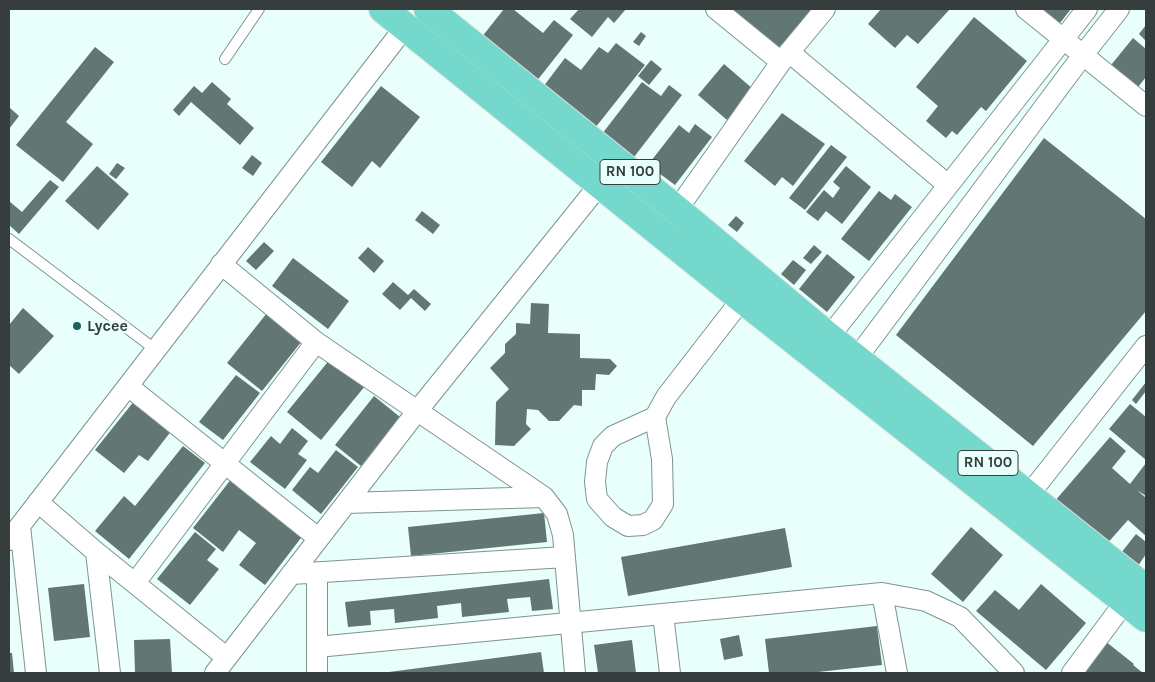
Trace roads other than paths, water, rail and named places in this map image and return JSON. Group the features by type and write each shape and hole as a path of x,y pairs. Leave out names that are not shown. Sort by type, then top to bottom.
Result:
{"highway":[{"path":"383,9 742,299 1139,587 1146,618"},
{"name":"RN 100","path":"428,9 677,210 829,337 1139,587"}],"street":[{"path":"716,9 785,57 948,185"},
{"path":"677,210 785,57 825,9"},
{"path":"1026,9 1146,106"},
{"path":"829,337 1087,9"},
{"path":"857,358 1119,9"},
{"path":"36,673 14,533 405,27"},
{"path":"38,502 135,583 221,665 418,410 600,184"},
{"path":"221,264 316,342 544,497 557,514 562,535 572,623 575,673"},
{"path":"655,417 662,459 663,504 653,520 643,525 628,526 614,517 597,499 595,482 596,462 603,446 613,436 655,417 666,397 742,299"},
{"path":"135,583 316,342"},
{"path":"1028,496 1146,346"},
{"path":"128,386 318,538"},
{"path":"346,503 544,497"},
{"path":"96,552 110,673"},
{"path":"291,574 565,557"},
{"path":"317,573 317,673"},
{"path":"1072,673 1139,587"},
{"path":"317,647 882,593 926,601 960,617 1014,673"},
{"path":"882,593 897,673"},
{"path":"663,614 670,673"}],"lane":[{"path":"225,59 259,9"},
{"path":"9,239 156,350"}],"place":[{"name":"Lycee","path":"77,326"}]}
